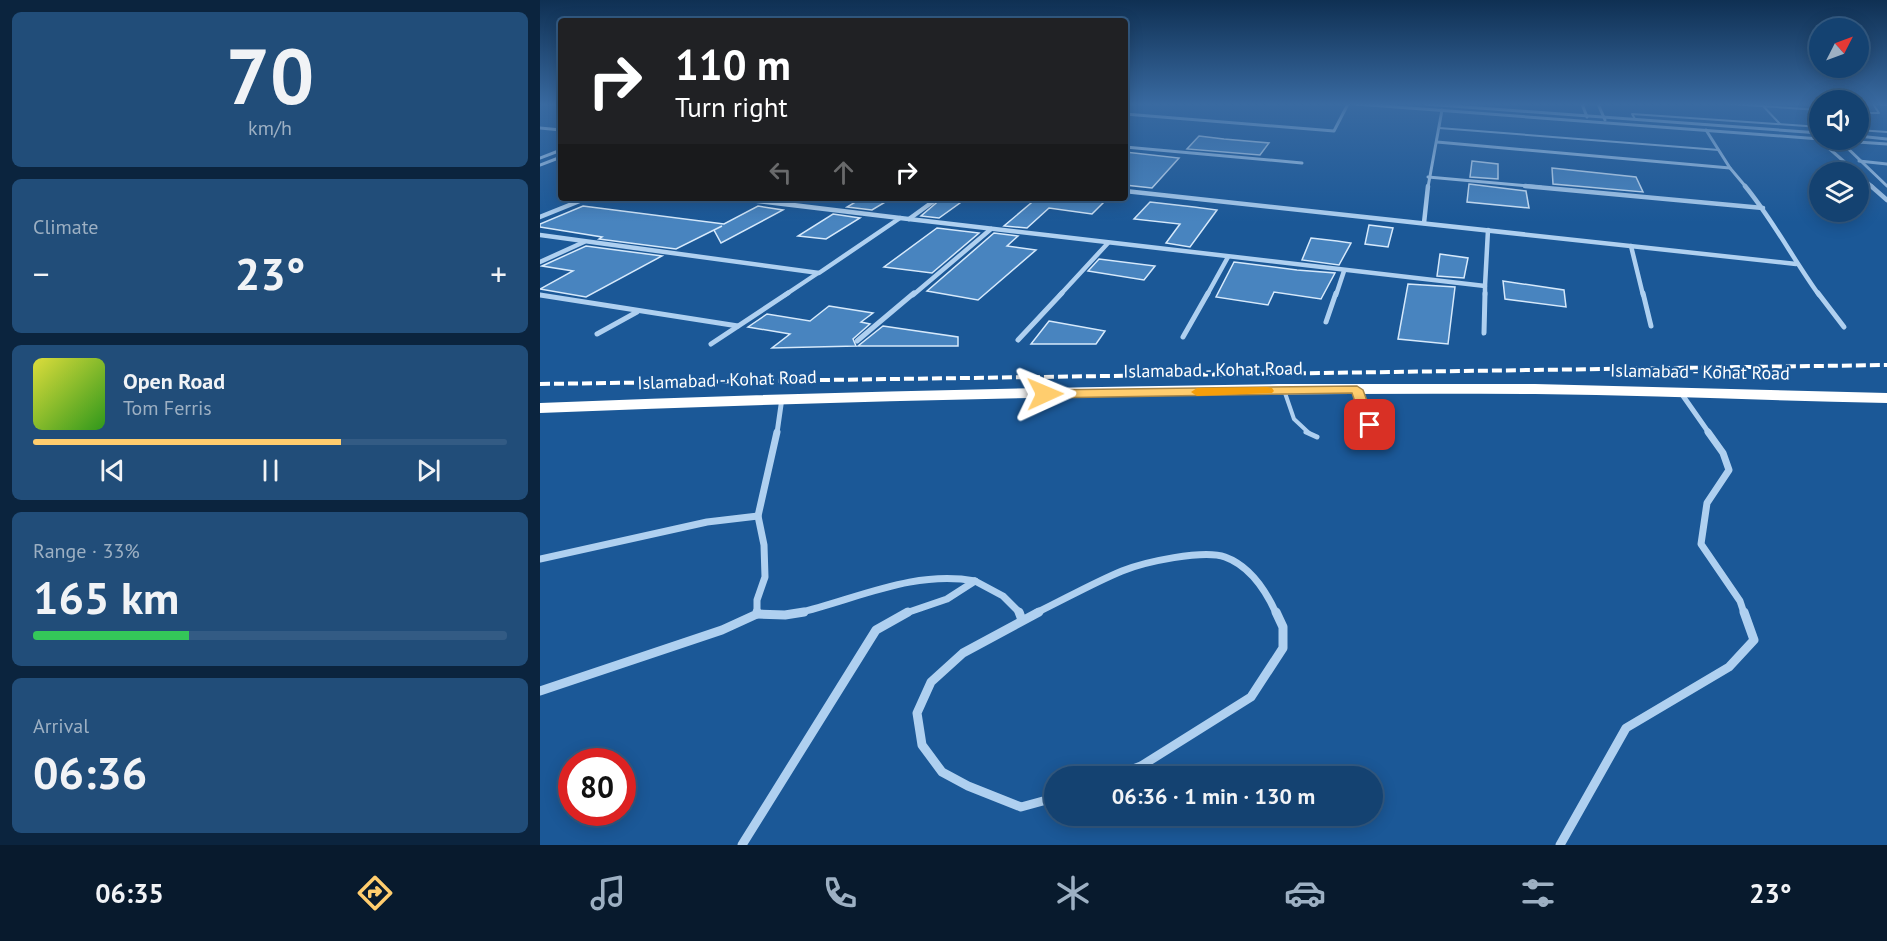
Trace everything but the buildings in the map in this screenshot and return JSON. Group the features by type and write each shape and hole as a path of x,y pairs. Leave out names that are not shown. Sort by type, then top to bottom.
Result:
{"highway":[{"name":"Islamabad - Kohat Road","path":"540,408 782,398 1284,390 1681,393 1887,398"}],"street":[{"path":"1424,223 1428,177 1437,143"},
{"path":"1453,143 1730,168"},
{"path":"1715,143 1730,168 1763,208 1796,264 1844,327"},
{"path":"1128,147 1302,163"},
{"path":"1831,150 1845,162"},
{"path":"1849,150 1887,186"},
{"path":"540,158 558,151"},
{"path":"540,165 558,158"},
{"path":"1859,161 1887,164"},
{"path":"1428,177 1763,208"},
{"path":"1869,184 1887,200"},
{"path":"1128,191 1796,264"},
{"path":"540,217 580,201"},
{"path":"759,201 1485,286"},
{"path":"908,219 934,201"},
{"path":"711,344 900,218"},
{"path":"857,341 991,229"},
{"path":"1484,333 1488,230"},
{"path":"540,235 819,273"},
{"path":"540,262 584,241"},
{"path":"1018,340 1108,243"},
{"path":"1631,246 1651,326"},
{"path":"1183,337 1228,257"},
{"path":"1326,322 1344,271"},
{"path":"540,296 738,326"},
{"path":"597,334 637,312"},
{"path":"1560,845 1626,728 1728,667 1754,640 1740,601 1701,544 1707,503 1729,470 1723,453 1681,393"},
{"path":"757,614 757,600 765,577 764,545 758,516 773,456 782,398"},
{"path":"540,559 707,522 758,516"},
{"path":"1044,801 1022,807 968,786 942,772 922,745 917,713 931,682 963,653 1022,620 1124,570 1198,553 1225,557 1246,571 1267,593 1283,627 1283,648 1251,697 1141,766"},
{"path":"540,691 722,630 757,614 793,614 928,578 962,577 975,581 1010,601 1021,612 1022,620"},
{"path":"742,845 876,630 910,610 947,600 975,581"}],"lane":[{"path":"1635,143 1719,150"},
{"path":"1284,390 1297,426 1304,433 1317,437"},
{"path":"1355,436 1367,432 1370,425 1357,390"}],"railway":[{"path":"540,384 1887,365"}],"slow traffic":[{"path":"1197,392 1267,391"}],"route":[{"path":"1045,394 1357,390 1370,425"}]}
